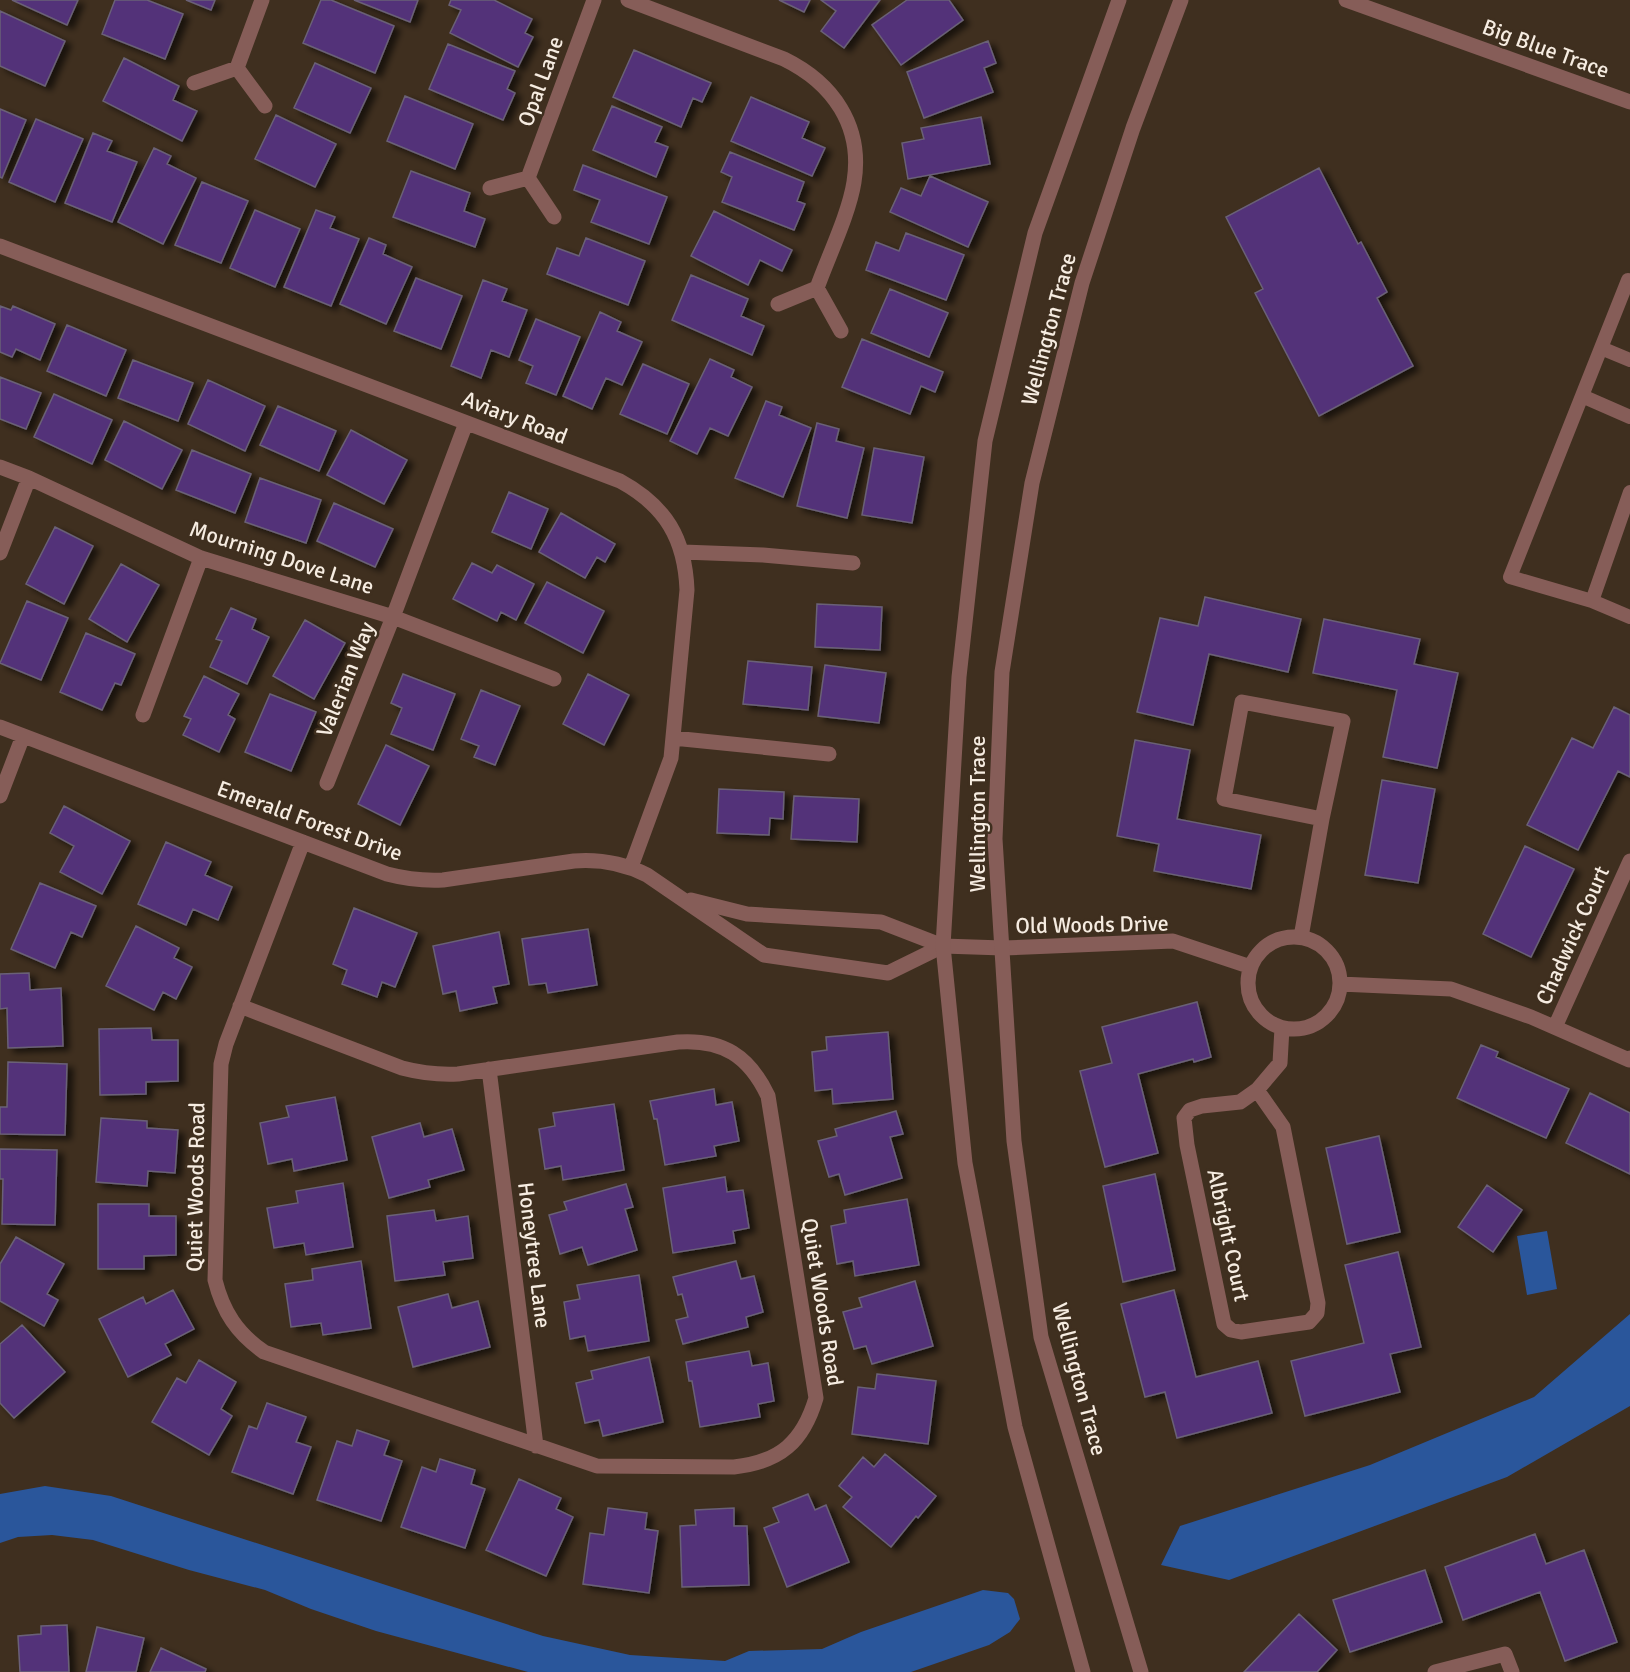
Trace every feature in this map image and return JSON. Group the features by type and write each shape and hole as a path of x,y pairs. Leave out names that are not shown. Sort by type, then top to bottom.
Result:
{"street":[{"path":"237,68 262,0"},
{"name":"Opal Lane","path":"528,178 594,0"},
{"path":"628,0 802,68 824,86 842,109 854,146 856,165 854,184 817,288 778,304"},
{"name":"Wellington Trace","path":"1083,1672 1015,1427 965,1163 944,946 959,677 985,441 1035,233 1119,0"},
{"name":"Wellington Trace","path":"1141,1672 1041,1336 1014,1141 995,839 1002,672 1032,483 1082,283 1133,128 1182,0"},
{"name":"Big Blue Trace","path":"1346,0 1630,102"},
{"path":"194,83 237,68"},
{"path":"237,68 265,106"},
{"path":"490,188 528,178 554,217"},
{"name":"Aviary Road","path":"0,246 620,481 638,490 666,517 683,552 687,590 673,738 671,758 631,867"},
{"path":"817,288 841,331"},
{"name":"Valerian Way","path":"327,783 466,423"},
{"name":"Mourning Dove Lane","path":"0,467 29,478 201,558 393,617 554,679"},
{"path":"0,553 29,478"},
{"path":"683,552 763,555 853,563"},
{"path":"143,716 201,558"},
{"path":"1301,938 1322,819 1343,721 1242,702 1224,799 1322,819"},
{"name":"Emerald Forest Drive","path":"0,727 387,874 425,881 574,861 610,862 631,867 647,875 764,955 888,973 944,946"},
{"path":"0,796 23,736"},
{"path":"673,738 829,754"},
{"name":"Quiet Woods Road","path":"240,1006 421,1073 458,1074 696,1041 715,1044 748,1063 760,1078 768,1096 816,1398 801,1433 788,1447 772,1458 754,1465 735,1467 597,1466 264,1352 249,1342 231,1322 219,1297 215,1280 220,1064 240,1006 303,842"},
{"name":"Chadwick Court","path":"1555,1027 1630,861"},
{"name":"Emerald Forest Drive","path":"679,897 747,914 881,922 944,946 1003,948"},
{"path":"1285,938 1301,938 1313,941 1329,953 1338,970 1340,984 1338,997 1332,1010 1322,1020 1296,1029 1282,1028 1268,1022 1257,1011 1250,998 1248,982 1251,967 1259,954 1270,944 1285,938"},
{"name":"Old Woods Drive","path":"1003,948 1173,941 1251,967"},
{"name":"Chadwick Court","path":"1340,984 1451,990 1531,1017 1629,1060 1630,1058"},
{"name":"Albright Court","path":"1257,1090 1282,1126 1318,1303 1317,1313 1309,1322 1241,1332 1231,1330 1224,1324 1187,1145 1184,1118 1190,1110 1202,1106 1240,1102 1257,1090 1280,1063 1282,1028"},
{"name":"Honeytree Lane","path":"489,1069 536,1446"},
{"path":"1435,1672 1505,1654 1512,1672"}],"lane":[{"path":"1629,278 1510,577 1592,601 1630,617"},
{"path":"1601,348 1630,360"},
{"path":"1582,396 1630,417"},
{"path":"1592,601 1630,492"}],"water":[{"path":"1547,1231 1557,1289 1527,1295 1517,1236"},
{"path":"1630,1314 1630,1406 1507,1477 1229,1580 1161,1565 1180,1526 1370,1465 1534,1397"},
{"path":"45,1486 111,1496 543,1636 630,1655 725,1661 749,1651 822,1649 861,1632 983,1590 1008,1593 1014,1599 1020,1619 1010,1632 989,1645 911,1672 528,1672 376,1631 311,1609 265,1590 189,1570 93,1540 52,1535 18,1537 0,1543 0,1494"}],"building":[{"path":"12,0 78,0 67,25"},
{"path":"115,0 147,0 183,14 165,59 102,34"},
{"path":"186,0 215,0 211,10"},
{"path":"321,0 331,0 394,26 375,73 303,43"},
{"path":"354,0 418,0 410,22"},
{"path":"451,0 494,0 532,19 525,33 533,37 518,67 450,33 461,10 449,5"},
{"path":"779,0 810,0 804,12"},
{"path":"821,0 880,0 844,48 821,31 836,11"},
{"path":"907,0 949,0 963,20 901,65 872,25"},
{"path":"0,11 65,41 45,86 0,66"},
{"path":"988,41 996,63 984,68 993,92 924,118 907,72"},
{"path":"448,44 515,71 507,89 515,93 503,120 429,89"},
{"path":"634,50 711,83 702,102 693,98 681,127 613,97"},
{"path":"124,58 179,86 173,100 197,111 182,141 103,101"},
{"path":"315,63 371,88 350,133 294,108"},
{"path":"405,96 473,124 455,169 387,141"},
{"path":"751,97 809,122 802,138 825,148 812,176 731,141"},
{"path":"612,106 662,127 655,142 668,147 656,177 593,150"},
{"path":"0,109 26,120 2,178 0,177"},
{"path":"276,115 336,144 315,187 255,159"},
{"path":"981,117 990,164 908,179 902,143 924,139 921,128"},
{"path":"36,119 83,139 55,202 9,182"},
{"path":"93,133 112,141 107,151 137,162 112,222 65,203"},
{"path":"154,148 171,156 167,164 196,178 163,244 118,222"},
{"path":"730,152 804,182 797,201 805,204 794,230 722,202 732,177 721,172"},
{"path":"583,165 667,197 649,244 591,222 600,200 574,190"},
{"path":"1319,168 1358,244 1361,242 1387,292 1377,298 1413,366 1319,416 1255,293 1263,289 1226,217"},
{"path":"411,171 470,193 464,211 485,219 475,247 393,217"},
{"path":"930,176 988,202 968,247 890,212 901,188 921,196"},
{"path":"202,182 248,201 221,263 175,245"},
{"path":"255,210 300,229 275,287 230,268"},
{"path":"316,210 335,217 330,228 359,239 331,306 284,287"},
{"path":"714,211 792,250 782,271 760,260 748,285 691,256"},
{"path":"906,233 964,255 946,300 866,270 876,242 899,251"},
{"path":"369,238 386,245 383,254 412,267 386,324 340,304"},
{"path":"586,238 645,261 628,305 547,274 557,248 579,256"},
{"path":"691,275 748,299 741,316 764,326 752,355 672,320"},
{"path":"416,278 462,296 441,349 394,331"},
{"path":"483,280 507,289 502,301 527,310 509,357 491,350 481,378 451,366"},
{"path":"890,289 948,313 929,357 871,333"},
{"path":"0,306 11,310 13,306 55,324 40,360 16,349 12,357 0,352"},
{"path":"600,312 621,322 617,331 642,342 622,385 606,378 592,409 563,396"},
{"path":"536,319 580,337 556,395 526,383 533,366 519,360"},
{"path":"67,325 126,350 106,396 47,371"},
{"path":"862,339 943,372 935,392 921,386 910,414 842,387"},
{"path":"710,359 734,370 731,377 752,387 728,436 710,428 697,454 670,441"},
{"path":"133,360 193,383 178,421 118,398"},
{"path":"643,364 689,384 667,434 620,414"},
{"path":"0,377 41,393 26,429 0,419"},
{"path":"208,380 265,406 245,451 188,424"},
{"path":"54,394 112,420 92,464 34,437"},
{"path":"766,401 782,407 779,415 811,428 783,497 735,478"},
{"path":"278,406 336,431 319,471 260,445"},
{"path":"124,421 182,450 162,489 105,460"},
{"path":"817,423 839,429 836,441 864,448 847,518 797,506"},
{"path":"351,430 407,460 384,504 327,475"},
{"path":"874,448 924,457 912,523 862,515"},
{"path":"192,450 251,474 235,513 176,490"},
{"path":"260,478 321,500 306,543 245,522"},
{"path":"509,492 548,509 531,549 492,532"},
{"path":"334,503 393,529 375,567 317,541"},
{"path":"561,513 615,544 605,562 597,557 585,578 539,552"},
{"path":"55,527 93,546 64,604 26,584"},
{"path":"472,563 492,573 497,565 534,584 516,620 501,612 497,621 453,599"},
{"path":"121,564 159,585 127,642 89,619"},
{"path":"547,582 604,611 583,653 525,623"},
{"path":"1205,597 1301,619 1288,672 1209,654 1193,725 1137,712 1160,618 1198,626"},
{"path":"27,601 68,618 41,680 0,663"},
{"path":"817,604 882,607 880,650 815,647"},
{"path":"231,608 256,619 252,629 269,637 247,684 210,667 222,641 216,639"},
{"path":"1324,619 1420,639 1414,664 1458,673 1437,768 1383,757 1397,690 1313,673"},
{"path":"305,620 345,643 314,699 273,676"},
{"path":"86,633 135,654 121,685 115,683 102,710 60,692"},
{"path":"748,661 812,667 808,710 743,704"},
{"path":"825,665 886,673 879,723 818,716"},
{"path":"403,674 455,694 433,750 391,734 402,708 391,703"},
{"path":"588,674 629,695 604,745 563,724"},
{"path":"204,676 239,694 228,715 235,719 219,752 183,735 191,719 184,716"},
{"path":"481,690 520,706 495,765 474,757 479,746 461,739"},
{"path":"270,694 316,712 291,771 245,752"},
{"path":"1614,707 1630,715 1630,777 1618,771 1578,850 1527,825 1572,738 1593,748"},
{"path":"1135,740 1190,750 1177,819 1261,835 1251,889 1154,871 1159,844 1117,836"},
{"path":"386,745 429,766 400,825 358,804"},
{"path":"1382,780 1435,789 1418,883 1365,875"},
{"path":"719,789 784,792 783,819 770,818 769,835 717,833"},
{"path":"794,796 859,799 857,842 791,839"},
{"path":"64,806 130,841 102,894 60,872 74,846 50,833"},
{"path":"166,842 211,862 205,875 232,887 218,920 193,909 186,925 138,904"},
{"path":"1525,846 1574,869 1531,957 1483,934"},
{"path":"40,883 96,906 82,937 71,932 55,968 11,949"},
{"path":"354,908 417,933 395,987 382,982 377,997 342,984 347,970 333,964"},
{"path":"136,926 179,948 174,958 192,967 176,999 163,992 154,1010 106,986"},
{"path":"588,929 597,985 548,993 546,983 529,985 522,939"},
{"path":"499,932 509,984 493,987 497,1003 460,1011 456,991 443,994 433,946"},
{"path":"29,973 30,990 61,988 63,1046 8,1048 7,1008 0,1009 0,974"},
{"path":"1197,1002 1211,1057 1194,1062 1193,1059 1138,1074 1158,1153 1105,1167 1080,1071 1112,1063 1102,1027"},
{"path":"151,1028 152,1040 178,1040 178,1081 146,1082 146,1094 100,1095 99,1029"},
{"path":"888,1032 893,1099 833,1104 832,1089 815,1091 812,1052 827,1050 826,1037"},
{"path":"1481,1045 1498,1052 1496,1057 1569,1089 1546,1138 1457,1098"},
{"path":"8,1062 67,1064 65,1135 0,1134 0,1107 7,1107"},
{"path":"714,1089 716,1105 732,1102 739,1141 714,1146 716,1156 665,1165 657,1119 654,1119 650,1101"},
{"path":"1590,1093 1630,1113 1630,1174 1566,1143"},
{"path":"335,1097 347,1160 294,1171 292,1159 268,1164 260,1123 289,1117 286,1106"},
{"path":"614,1104 624,1170 563,1180 561,1166 545,1169 539,1129 555,1126 553,1113"},
{"path":"896,1111 903,1134 890,1137 902,1178 845,1195 839,1174 829,1177 818,1141 837,1136 835,1129"},
{"path":"101,1118 147,1121 147,1128 178,1130 175,1173 148,1171 147,1186 96,1182"},
{"path":"420,1123 424,1137 452,1129 464,1170 428,1180 430,1187 389,1198 372,1137"},
{"path":"1379,1136 1400,1232 1347,1244 1326,1148"},
{"path":"0,1149 57,1150 55,1225 2,1224 3,1179 0,1179"},
{"path":"1155,1174 1175,1270 1123,1282 1103,1186"},
{"path":"725,1177 727,1192 743,1190 749,1228 733,1231 735,1243 673,1253 663,1188"},
{"path":"343,1183 353,1247 306,1255 304,1243 274,1248 267,1208 298,1203 296,1191"},
{"path":"626,1184 633,1207 625,1209 637,1250 588,1265 582,1247 560,1254 549,1215 567,1210 564,1202"},
{"path":"1487,1185 1522,1210 1493,1252 1458,1227"},
{"path":"907,1199 919,1265 855,1276 853,1261 837,1264 831,1226 846,1223 844,1210"},
{"path":"98,1204 149,1204 149,1216 176,1216 176,1255 144,1256 144,1269 98,1269"},
{"path":"434,1210 436,1221 468,1216 473,1258 443,1262 445,1275 395,1281 387,1216"},
{"path":"16,1237 64,1264 47,1294 58,1300 44,1326 0,1301 0,1264"},
{"path":"1398,1252 1421,1347 1390,1354 1400,1392 1305,1416 1291,1361 1364,1343 1345,1265"},
{"path":"361,1261 371,1328 323,1335 321,1323 291,1327 285,1284 313,1280 312,1269"},
{"path":"736,1261 741,1279 754,1276 763,1312 746,1317 748,1327 683,1344 676,1320 688,1317 682,1294 678,1295 673,1277"},
{"path":"639,1275 649,1341 588,1351 585,1336 570,1339 564,1302 580,1299 577,1285"},
{"path":"915,1281 933,1346 872,1364 866,1346 854,1349 843,1312 862,1307 859,1298"},
{"path":"173,1290 194,1329 165,1344 171,1355 128,1377 99,1319 143,1297 146,1304"},
{"path":"1174,1290 1196,1377 1258,1361 1272,1413 1177,1438 1165,1392 1145,1397 1121,1304"},
{"path":"448,1294 452,1308 478,1301 490,1347 413,1367 398,1307"},
{"path":"22,1325 65,1372 14,1418 0,1403 0,1344"},
{"path":"749,1351 752,1366 768,1363 774,1401 758,1404 760,1417 700,1427 692,1381 689,1381 686,1362"},
{"path":"649,1357 663,1422 603,1436 599,1420 585,1423 576,1383 593,1379 591,1371"},
{"path":"199,1360 236,1382 221,1409 232,1416 209,1455 152,1422 177,1378 186,1383"},
{"path":"877,1374 936,1381 928,1444 852,1434 858,1387 875,1389"},
{"path":"267,1403 306,1417 296,1442 311,1447 293,1494 232,1472 249,1426 257,1429"},
{"path":"357,1430 389,1441 384,1455 402,1461 381,1521 317,1500 337,1441 352,1446"},
{"path":"885,1454 936,1496 891,1547 843,1507 852,1497 839,1486 863,1457 874,1467"},
{"path":"440,1459 475,1470 471,1484 485,1489 465,1548 401,1527 422,1467 436,1472"},
{"path":"519,1479 561,1498 556,1509 573,1517 546,1576 486,1550"},
{"path":"808,1494 815,1510 826,1505 849,1562 787,1587 764,1528 779,1522 773,1508"},
{"path":"608,1508 647,1513 645,1529 658,1531 649,1593 583,1584 590,1533 604,1535"},
{"path":"734,1508 734,1526 747,1526 749,1585 682,1587 680,1526 696,1525 695,1510"},
{"path":"1535,1534 1546,1564 1584,1550 1617,1642 1565,1661 1540,1592 1463,1620 1445,1567"},
{"path":"1425,1570 1442,1622 1350,1652 1333,1600"},
{"path":"1299,1614 1337,1650 1317,1672 1244,1672"},
{"path":"67,1625 69,1672 20,1672 18,1636 41,1634 41,1626"},
{"path":"97,1627 144,1638 136,1672 86,1672"},
{"path":"161,1648 206,1669 205,1672 150,1672"}]}
